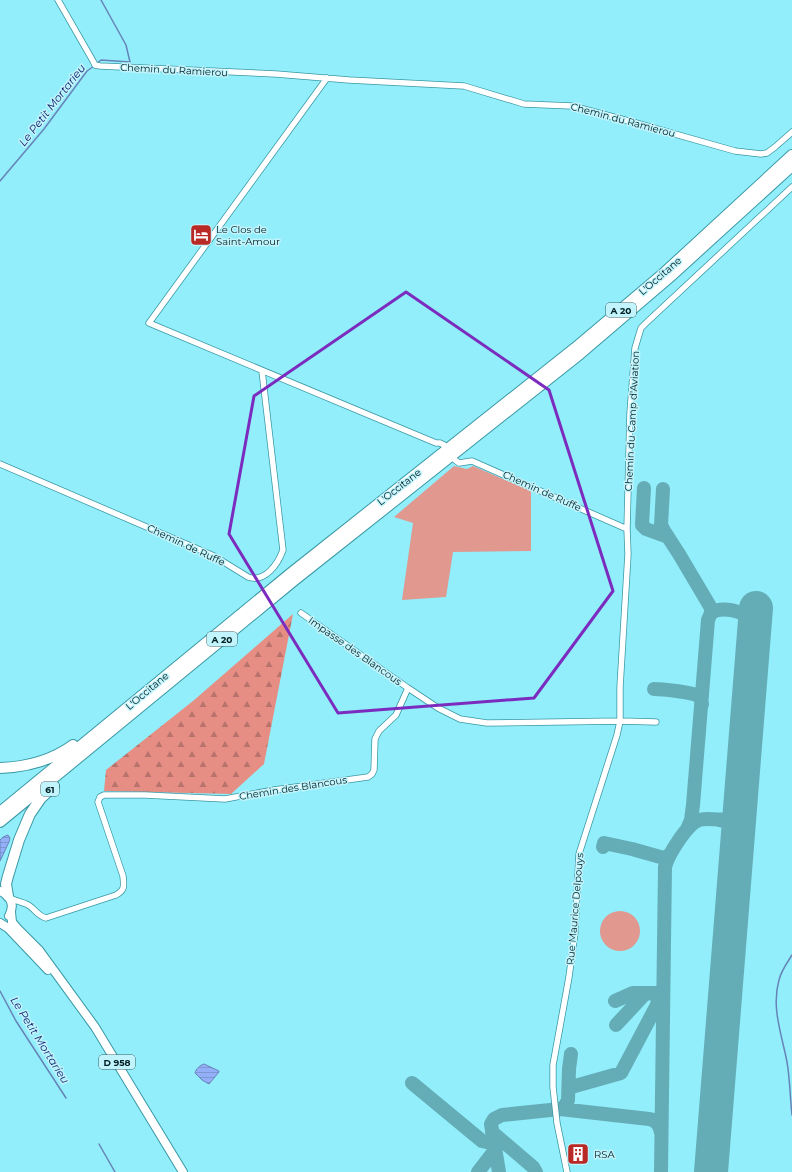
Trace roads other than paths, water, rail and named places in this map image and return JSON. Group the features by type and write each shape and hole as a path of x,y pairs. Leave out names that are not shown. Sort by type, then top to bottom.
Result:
{"highway":[{"name":"L'Occitane","path":"0,812 303,563 575,348 665,272 792,155"},
{"name":"L'Occitane","path":"0,822 302,574 580,354 670,277 792,166"},
{"path":"0,768 33,764 59,754 147,691"},
{"name":"61","path":"6,895 6,884 22,830 35,806 47,792 89,755 138,708"},
{"path":"0,763 33,761 59,754"}],"main road":[{"path":"0,922 6,919 11,912 12,903 6,895"},
{"name":"D 958","path":"11,912 12,922 16,928 40,950 64,986 95,1027 183,1172"},
{"name":"D 958","path":"0,922 8,928 64,986"},
{"name":"D 958","path":"165,1142 186,1172"}],"street":[{"name":"Chemin du Ramierou","path":"58,0 93,61 95,64 100,66 268,74 464,86 524,104 572,106 636,122 735,151 761,154 767,153 792,132"},
{"path":"327,78 149,323 444,445"},
{"name":"Chemin du Camp d'Aviation","path":"620,721 620,687 628,554 627,528 630,413 634,348 641,328 792,187"},
{"name":"Chemin de Ruffe","path":"0,464 214,556 252,579 258,578 263,576 275,566 280,560 283,550 262,371"},
{"name":"Chemin de Ruffe","path":"456,460 459,463 472,461 490,468 627,528"},
{"name":"Impasse des Blancous","path":"301,613 408,688"},
{"path":"408,688 438,708 460,719 487,723 620,721 656,722"},
{"name":"Chemin des Blancous","path":"6,895 15,902 28,905 41,917 46,918 116,895 122,890 124,886 122,876 98,802 101,796 104,795 225,799 274,790 368,777 374,770 375,739 379,732 396,715 408,688"},
{"name":"Rue Maurice Delpouys","path":"567,1172 557,1123 552,1065 569,977 575,932 579,854 617,735 620,721"},
{"path":"11,912 20,906 28,905"}],"water":[{"path":"8,835 10,838 9,842 0,861 0,840"},
{"path":"204,1064 219,1071 209,1084 195,1073 198,1067"}],"waterway":[{"name":"Le Petit Mortarieu","path":"97,63 101,60 130,62 126,45 101,0"},
{"name":"Le Petit Mortarieu","path":"0,181 44,129 87,71 94,66"},
{"path":"792,955 784,967 780,977 776,1001 778,1021 788,1068 792,1115"},
{"name":"Le Petit Mortarieu","path":"0,991 16,1021 66,1098"},
{"name":"Le Petit Mortarieu","path":"99,1144 115,1172"}],"place":[{"name":"Le Clos de Saint-Amour","path":"201,235"},
{"name":"RSA","path":"578,1154"}]}
